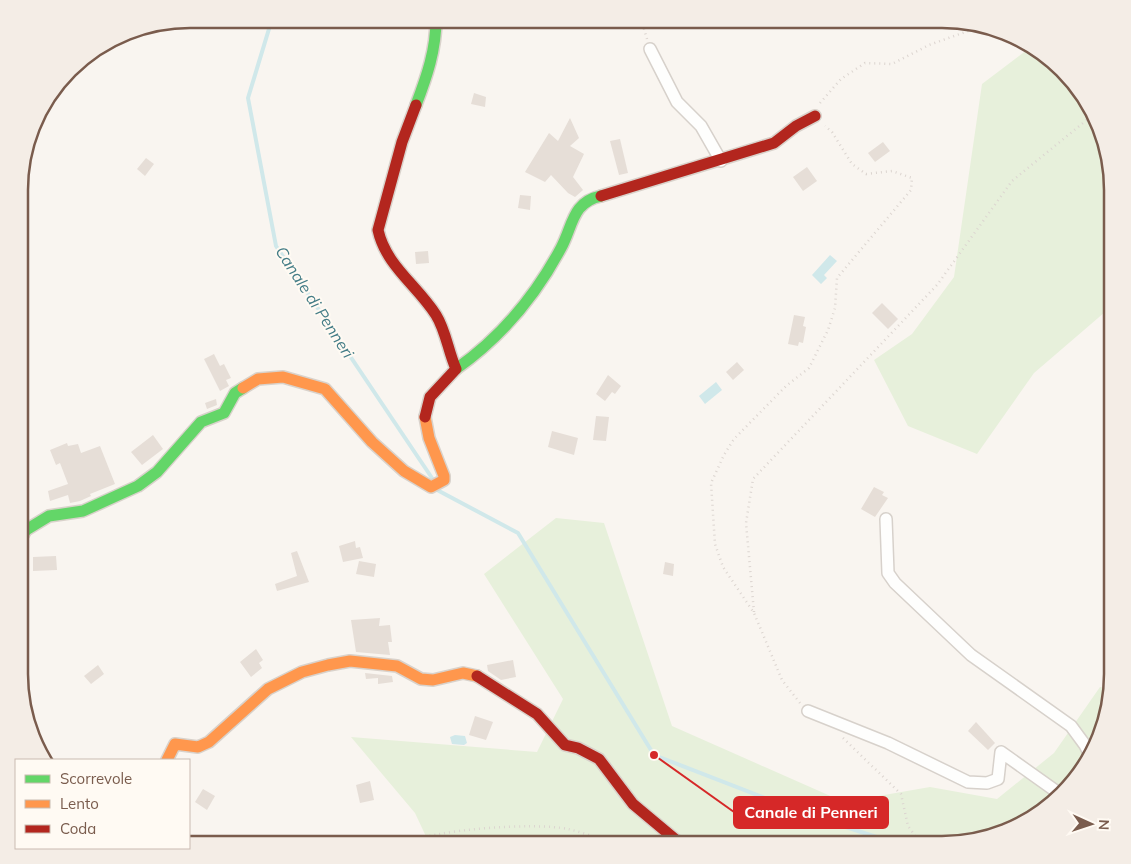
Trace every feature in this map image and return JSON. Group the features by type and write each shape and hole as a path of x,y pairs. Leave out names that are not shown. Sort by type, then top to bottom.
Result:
{"street":[{"path":"436,28 436,40 430,68 402,142 378,230 379,244 404,278 435,312 443,327 456,369"},
{"path":"650,49 677,102 702,126 721,161"},
{"path":"28,530 31,526 49,516 84,511 138,486 157,472 201,422 224,412 235,393 258,380 283,377 326,389 372,442 404,472 431,487 444,480 445,471 428,438 425,424 426,404 432,391 456,369 496,338 519,312 560,250 577,208 586,200 610,195 774,143 796,126 814,116"},
{"path":"886,519 888,573 895,583 971,655 1071,726 1086,748"},
{"path":"168,759 175,744 198,747 210,742 268,689 286,679 319,667 350,661 397,666 421,679 434,680 463,673 473,674 537,714 565,745 578,748 599,760 633,804 671,836"},
{"path":"808,711 888,743 968,782 986,783 998,779 1001,752 1054,790"}],"path":[{"path":"644,28 650,49"},
{"path":"808,711 795,698 782,680 754,613 723,567 715,544 711,483 734,438 786,386 809,368 828,330 834,308 837,278 911,190 912,178 892,171 866,174 852,164 832,132 814,116 822,99 841,79 865,64 892,64 929,46 970,31"},
{"path":"754,613 746,523 753,480 936,285 1012,181 1088,119"},
{"path":"842,738 901,794 908,826 915,836"},
{"path":"423,836 530,826 568,829 590,836"}],"green space":[{"path":"1026,51 1048,68 1063,83 1076,99 1087,118 1095,137 1104,189 1104,313 1034,373 977,454 908,426 874,360 912,334 954,277 982,84"},
{"path":"556,518 604,523 672,726 844,802 930,787 997,799 1054,753 1100,687 1103,687 1100,706 1095,727 1087,746 1076,765 1048,796 1032,809 1013,820 994,828 973,833 952,836 426,836 415,813 351,737 537,752 563,699 484,574"}],"water":[{"path":"830,255 837,261 824,275 827,278 821,284 812,275"},
{"path":"716,382 722,390 705,404 699,396"},
{"path":"455,735 465,736 467,743 464,745 452,744 450,737"}],"building":[{"path":"474,93 486,97 485,107 471,104"},
{"path":"570,118 579,138 570,146 584,154 573,177 583,190 575,197 568,193 551,175 545,182 525,172 549,133 558,141"},
{"path":"620,139 628,173 619,175 610,141"},
{"path":"883,142 890,151 875,162 868,153"},
{"path":"146,158 154,164 145,176 137,169"},
{"path":"807,167 817,181 803,191 793,177"},
{"path":"520,195 531,196 530,210 518,208"},
{"path":"428,251 429,263 416,264 415,252"},
{"path":"882,303 898,319 888,329 872,313"},
{"path":"794,315 805,317 803,326 806,327 803,343 799,342 798,346 788,344"},
{"path":"214,354 220,366 224,364 231,378 226,380 229,386 220,391 204,359"},
{"path":"737,362 744,370 733,380 726,372"},
{"path":"608,375 621,386 615,394 612,392 605,401 596,394"},
{"path":"216,399 217,405 207,409 205,403"},
{"path":"596,416 609,417 606,441 593,440"},
{"path":"552,431 578,438 574,455 548,447"},
{"path":"153,435 163,449 142,465 131,452"},
{"path":"67,443 68,446 78,444 81,453 100,446 115,484 90,494 91,496 80,501 70,503 68,495 50,501 48,491 68,484 60,463 56,465 50,450"},
{"path":"874,487 884,492 882,495 888,498 875,517 861,509"},
{"path":"355,541 356,548 360,547 363,558 343,562 339,546"},
{"path":"297,551 309,582 277,591 275,584 297,576 291,553"},
{"path":"56,556 57,570 33,571 33,557"},
{"path":"359,561 376,564 374,577 356,574"},
{"path":"665,562 674,564 673,576 663,574"},
{"path":"380,618 379,626 390,625 392,642 388,642 390,655 356,652 351,620"},
{"path":"256,649 263,660 259,663 262,668 251,677 240,662"},
{"path":"513,660 516,677 501,680 488,671 487,665"},
{"path":"98,665 104,674 91,684 84,676"},
{"path":"365,673 392,676 393,682 378,684 378,678 366,679"},
{"path":"475,716 493,722 486,740 469,735"},
{"path":"976,722 995,743 988,750 968,731"},
{"path":"370,781 374,800 360,803 356,785"},
{"path":"203,789 215,796 207,810 195,802"}],"waterway":[{"name":"Canale di Penneri","path":"269,28 248,98 276,246 432,478"},
{"name":"Canale di Penneri","path":"439,491 518,533 654,755 809,815 873,836"}],"traffic: fast":[{"path":"416,105 430,63 436,28"},
{"path":"456,369 487,344 516,314 551,265 579,209 591,199 601,196"},
{"path":"28,529 49,516 83,511 138,486 157,472 201,422 224,413 235,393 243,388"}],"traffic: slow":[{"path":"243,388 258,379 283,377 325,389 372,442 404,471 431,487 444,480 444,476 429,438 425,417"},
{"path":"168,759 175,744 198,747 209,742 268,689 302,672 328,665 350,661 397,666 421,679 433,680 463,673 477,676"}],"traffic: jam":[{"path":"416,105 402,142 378,230 382,243 395,265 436,315 456,369 430,397 425,417"},
{"path":"601,196 774,143 796,126 815,116"},
{"path":"477,676 537,714 565,745 578,748 599,759 633,804 671,836"}],"place":[{"name":"Canale di Penneri","path":"654,755"}]}
